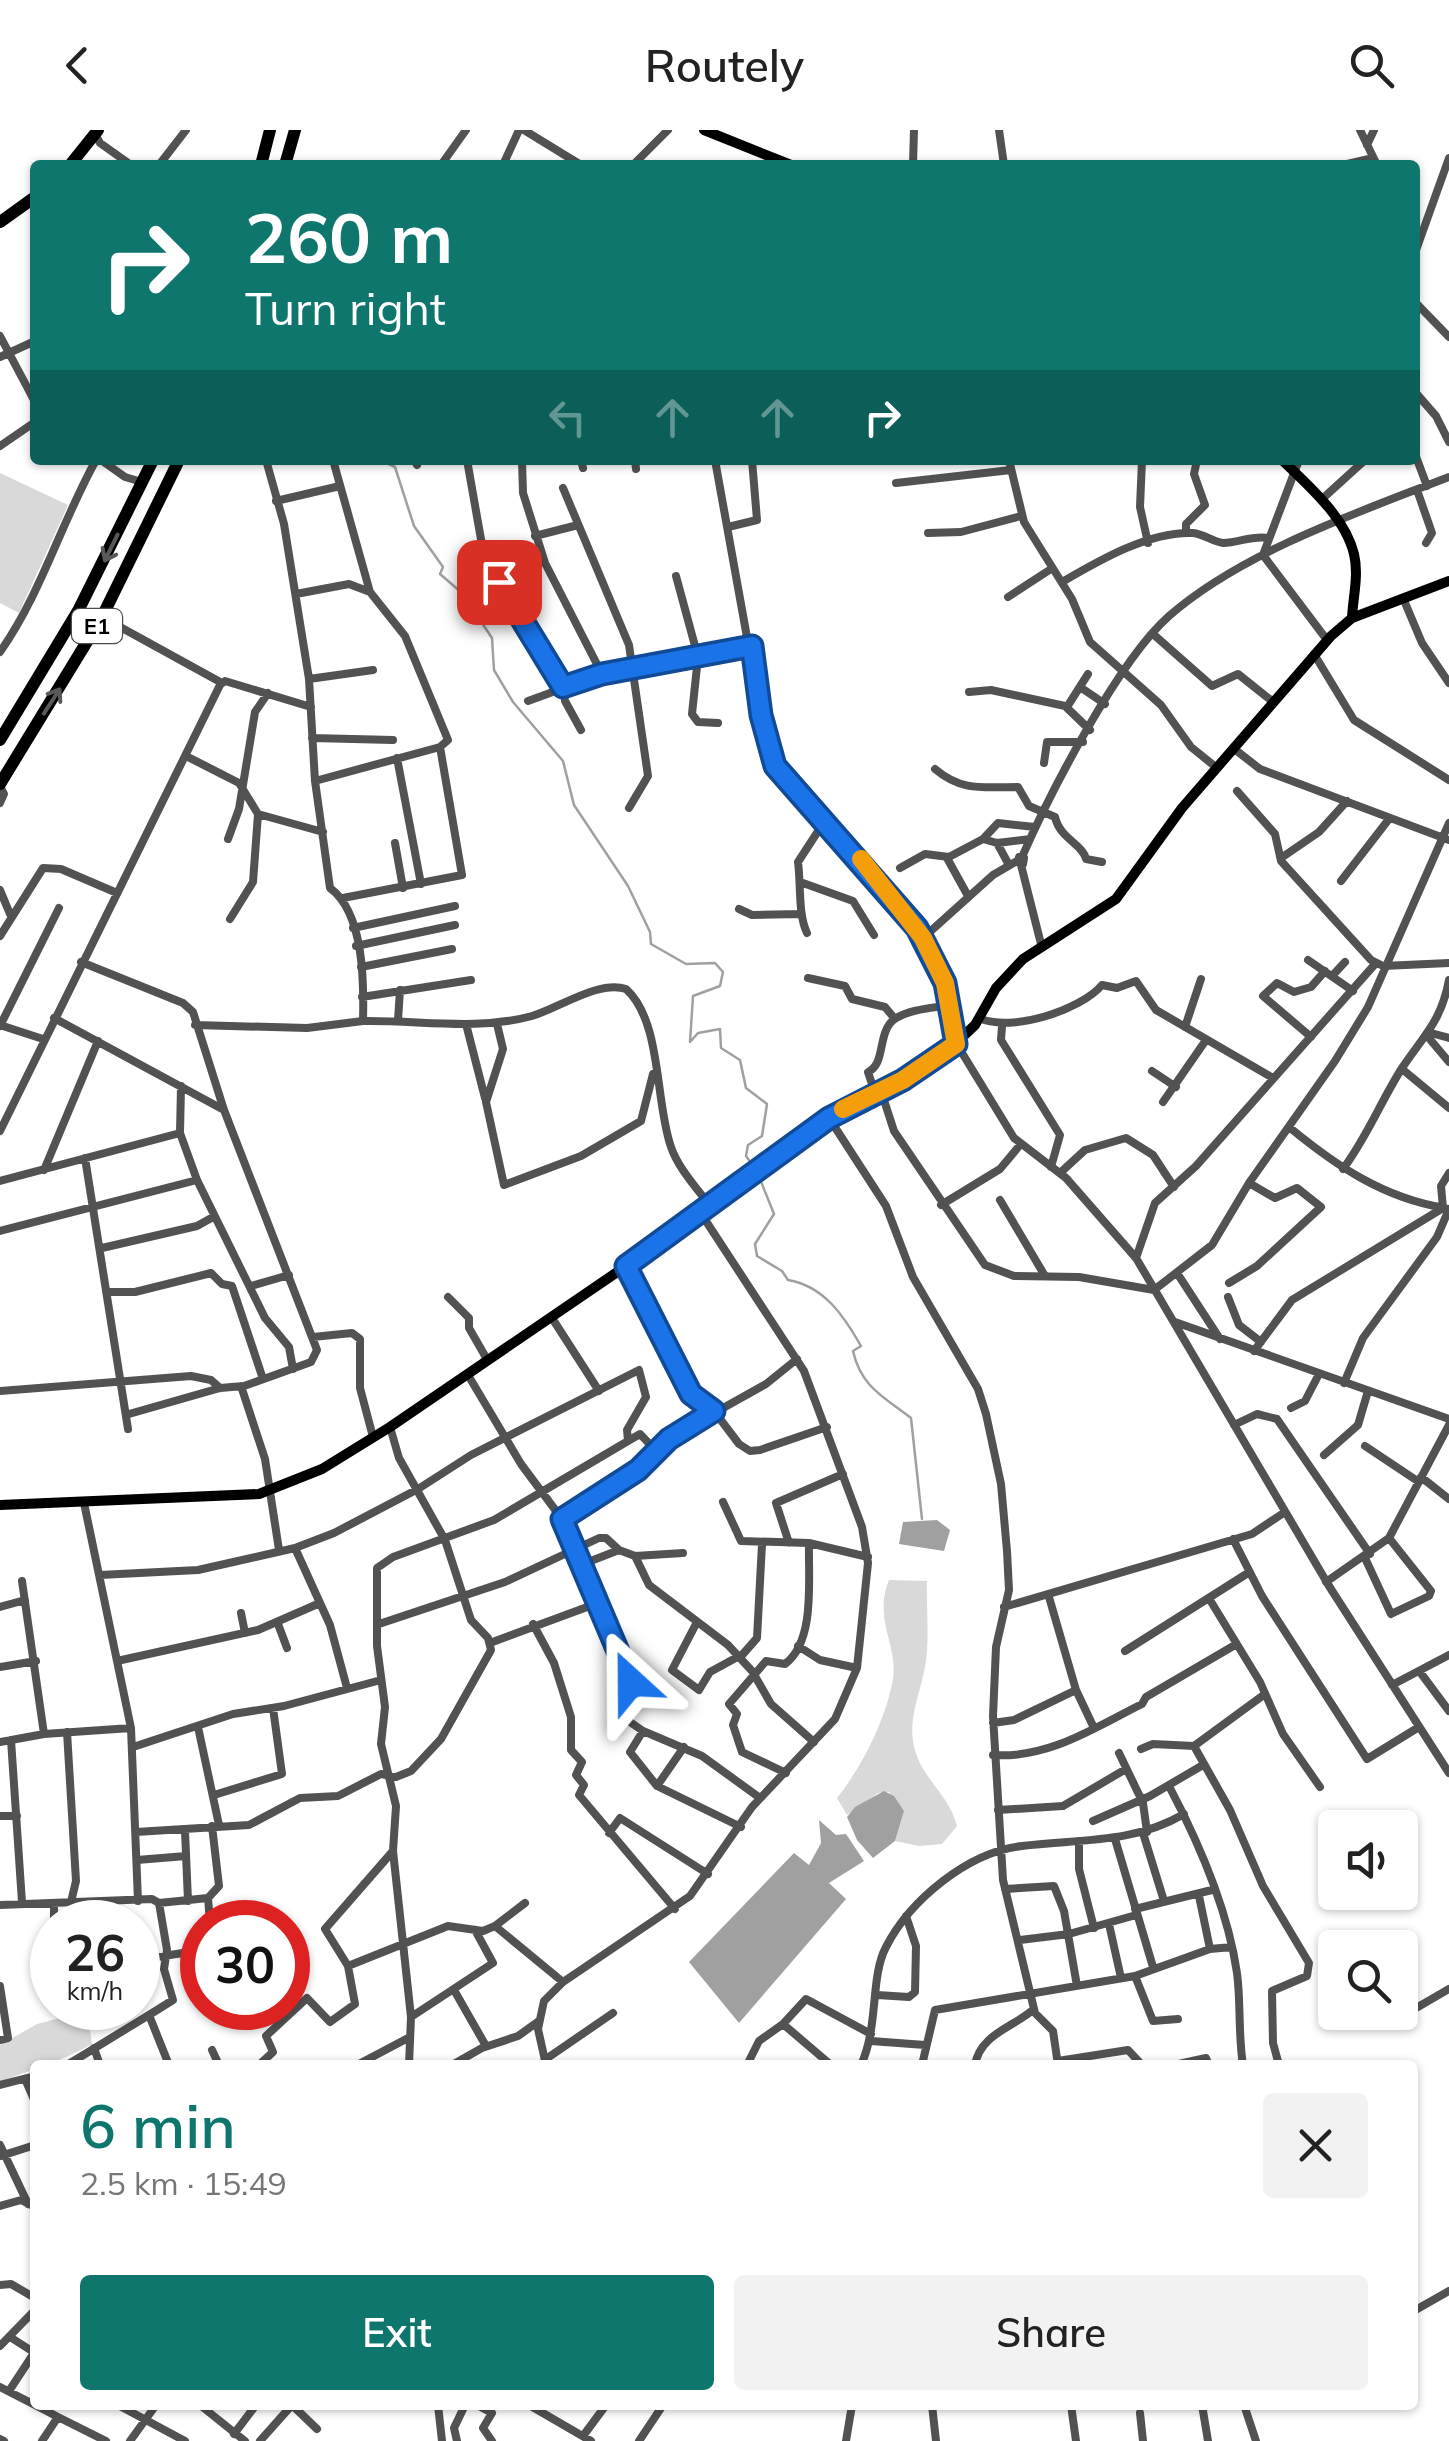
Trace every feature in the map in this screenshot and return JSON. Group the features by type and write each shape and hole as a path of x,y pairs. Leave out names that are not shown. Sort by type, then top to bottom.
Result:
{"highway":[{"path":"261,160 270,130"},
{"path":"287,160 295,130"},
{"path":"74,160 97,132"},
{"path":"0,222 30,200"},
{"name":"E1","path":"0,740 82,605 150,465"},
{"name":"E1","path":"0,785 102,617 178,465"},
{"path":"82,605 102,617"}],"main road":[{"path":"704,130 769,160"},
{"path":"1296,465 1338,522 1354,554 1352,618"},
{"path":"0,1505 271,1492 322,1470 390,1427 626,1266 829,1118 956,1044 979,1018 1005,976 1041,944 1079,926 1116,899 1272,700 1327,640 1352,618 1446,580"}],"street":[{"path":"163,160 186,130"},
{"path":"445,160 466,130"},
{"path":"506,160 521,130 573,160"},
{"path":"638,160 668,130"},
{"path":"913,160 914,130"},
{"path":"999,130 1003,160"},
{"path":"1360,130 1374,160"},
{"path":"1366,145 1374,130"},
{"path":"97,132 126,160"},
{"path":"1420,238 1449,158"},
{"path":"1420,307 1449,337"},
{"path":"0,336 3,355 30,395"},
{"path":"3,355 30,343"},
{"path":"1420,398 1436,416 1449,442"},
{"path":"0,446 30,425"},
{"path":"0,652 34,594 56,537 96,465"},
{"path":"107,465 142,482"},
{"path":"267,465 296,594 309,678 315,780 330,888 343,898 352,928 361,966 363,1021"},
{"path":"315,780 440,748 448,740 404,636 370,592 334,465"},
{"path":"468,465 482,545 502,591 563,687 565,702 581,730"},
{"path":"522,465 523,493 550,578 602,674"},
{"path":"716,465 752,646 761,715 775,766 890,893 923,938 950,1005 956,1044 1020,1145 1060,1173 1136,1258 1326,1582 1449,1773"},
{"path":"728,527 757,520 752,465"},
{"path":"896,483 1010,465 1021,516 1062,582 1090,642 1161,705 1191,746 1217,768"},
{"path":"1142,465 1140,511 1148,543"},
{"path":"1186,534 1186,524 1205,504 1194,474 1195,465"},
{"path":"1263,556 1296,465"},
{"path":"1321,500 1360,465"},
{"path":"1419,465 1428,486"},
{"path":"923,938 968,896 1018,862 1041,814 1105,704 1171,614 1263,556 1449,477"},
{"path":"276,501 340,486"},
{"path":"563,488 630,646 630,670 648,776 629,808"},
{"path":"1417,490 1432,532 1426,543"},
{"path":"928,533 966,531 1021,516"},
{"path":"535,536 578,525"},
{"path":"1062,582 1108,556 1186,534 1224,543 1247,536 1269,538"},
{"path":"1263,556 1327,640"},
{"path":"1008,597 1051,569"},
{"path":"676,576 698,657 692,714 698,722 718,723"},
{"path":"296,594 349,584 370,592"},
{"path":"1402,598 1422,643 1449,683"},
{"path":"102,617 222,683 240,683 311,708"},
{"path":"1153,634 1212,686 1238,674 1272,700"},
{"path":"528,700 602,674 752,646"},
{"path":"1314,654 1354,720 1449,780"},
{"path":"309,678 373,670"},
{"path":"1067,707 1088,674"},
{"path":"0,1131 222,683"},
{"path":"1080,686 1105,704"},
{"path":"969,692 991,690 1067,707 1090,730"},
{"path":"228,840 243,787 255,712 268,693"},
{"path":"312,738 393,740"},
{"path":"1044,763 1047,742 1083,742"},
{"path":"343,898 464,872 440,748"},
{"path":"1233,748 1260,769 1446,839"},
{"path":"186,756 243,787 258,814 253,882 230,919"},
{"path":"397,758 421,884"},
{"path":"935,768 957,784 983,790 1018,787 1029,806 1055,817 1059,829 1084,850 1086,859 1102,862"},
{"path":"0,785 4,794 0,804"},
{"path":"1237,790 1274,834 1280,858 1379,965 1448,966"},
{"path":"1280,858 1319,832 1348,802"},
{"path":"258,814 323,832"},
{"path":"1341,881 1389,819"},
{"path":"808,933 800,914 803,883 799,858 824,822"},
{"path":"900,868 924,854 946,858 983,839 998,823 1035,827"},
{"path":"950,1005 895,1019 886,1030 875,1069 868,1072 894,1131 941,1205 985,1265 1014,1276 1104,1280 1154,1290 1212,1244 1365,1013 1379,965 1446,839 1449,823"},
{"path":"983,839 997,843 1030,839"},
{"path":"396,843 403,888"},
{"path":"997,843 1018,862 1041,944"},
{"path":"946,858 968,896"},
{"path":"0,936 10,914 49,866 117,893"},
{"path":"803,883 858,904 874,935"},
{"path":"0,890 10,914"},
{"path":"352,928 455,906"},
{"path":"43,1039 0,1025 60,908"},
{"path":"739,910 752,915 800,914"},
{"path":"356,946 456,925"},
{"path":"361,966 452,949"},
{"path":"1308,960 1354,992"},
{"path":"81,962 183,1003 193,1012 224,1110 313,1337 316,1357 241,1386 220,1388 129,1414"},
{"path":"1311,1037 1263,996 1278,982 1294,992 1311,987 1345,962"},
{"path":"1136,1258 1152,1208 1379,965"},
{"path":"808,978 845,986 852,999 885,1007 895,1019"},
{"path":"1185,1027 1201,979"},
{"path":"362,998 471,980"},
{"path":"979,1018 1002,1026 1089,1000 1102,985 1120,988 1133,980 1156,1010 1273,1078"},
{"path":"1343,1169 1368,1135 1402,1069 1430,1035 1449,980"},
{"path":"195,1025 307,1028 398,1020 497,1024 562,1007 603,988 622,987 640,1008 650,1035 669,1144 798,1360 843,1474 868,1557 856,1668 844,1705 760,1798 708,1874 674,1909 562,1982 544,2001 539,2021 546,2060"},
{"path":"398,1020 400,990"},
{"path":"54,1018 224,1110"},
{"path":"466,1024 504,1185 580,1156 642,1121 654,1070"},
{"path":"486,1102 503,1048 497,1024"},
{"path":"1002,1026 1002,1040 1060,1136 1051,1166"},
{"path":"1430,1035 1449,1038"},
{"path":"1430,1035 1449,1062"},
{"path":"1163,1102 1206,1040"},
{"path":"44,1170 98,1041"},
{"path":"1402,1069 1449,1108"},
{"path":"1152,1071 1176,1087"},
{"path":"180,1086 180,1133 196,1180 265,1318 289,1347 292,1369"},
{"path":"829,1118 886,1206 913,1277 978,1389 1001,1484 1009,1590 996,1647 992,1723 1005,1889 1034,2009 1053,2031 1058,2060"},
{"path":"1289,1126 1343,1169 1410,1200 1447,1208"},
{"path":"0,1181 180,1133"},
{"path":"1060,1173 1089,1148 1126,1138 1153,1154 1174,1187"},
{"path":"941,1205 1000,1169 1020,1145"},
{"path":"85,1158 129,1414 128,1428"},
{"path":"1344,1383 1363,1338 1438,1237 1447,1208 1442,1186 1449,1173"},
{"path":"0,1231 196,1180"},
{"path":"1229,1283 1257,1266 1321,1207 1297,1188 1275,1198 1249,1183"},
{"path":"1000,1200 1046,1276"},
{"path":"1254,1351 1292,1300 1447,1208"},
{"path":"102,1248 197,1226 213,1217"},
{"path":"626,1266 691,1394 714,1411 727,1432 750,1451 827,1427"},
{"path":"108,1292 135,1292 208,1272 232,1286 289,1275"},
{"path":"1177,1273 1220,1339"},
{"path":"232,1286 263,1379"},
{"path":"1228,1296 1239,1325 1261,1342"},
{"path":"448,1297 469,1318 469,1328 488,1361"},
{"path":"552,1318 599,1391"},
{"path":"1172,1320 1449,1422 1390,1538 1326,1582"},
{"path":"313,1337 352,1334 360,1338 360,1388 373,1437"},
{"path":"562,1519 658,1453 669,1439 766,1384 798,1360"},
{"path":"100,1575 172,1574 295,1548 351,1526 418,1489 435,1475 639,1370 646,1397 628,1430 628,1441"},
{"path":"468,1374 506,1439 562,1519 583,1564 631,1682 617,1714 643,1731 684,1747 725,1770 760,1798"},
{"path":"1291,1408 1305,1401 1319,1374"},
{"path":"0,1391 116,1383 123,1378 199,1376 220,1388"},
{"path":"241,1386 265,1459 279,1550"},
{"path":"1324,1455 1358,1425 1368,1391"},
{"path":"1234,1424 1258,1414 1277,1419 1368,1556 1391,1614 1430,1596 1431,1591 1390,1538"},
{"path":"390,1427 400,1458 445,1540 471,1620 490,1643"},
{"path":"409,2060 412,2018 393,1851 396,1806 381,1744 385,1707 375,1573 380,1564 494,1520 640,1434 658,1453"},
{"path":"1365,1446 1449,1500"},
{"path":"789,1543 776,1503 843,1474"},
{"path":"723,1502 741,1542 809,1543 868,1557"},
{"path":"84,1503 131,1728 138,1900"},
{"path":"1004,1607 1049,1597 1233,1540 1260,1530 1285,1512"},
{"path":"379,1624 505,1582 603,1537 619,1550 635,1556 683,1553"},
{"path":"1233,1540 1248,1573 1367,1758 1418,1727"},
{"path":"786,1773 738,1746 734,1725 737,1714 729,1704 766,1661 784,1664 795,1657 805,1628 809,1543"},
{"path":"698,1622 672,1670 699,1690 710,1672 721,1670 742,1654 759,1630 762,1544"},
{"path":"295,1548 345,1668 347,1688"},
{"path":"583,1564 619,1550"},
{"path":"635,1556 649,1585 736,1655 756,1677 771,1704 814,1742"},
{"path":"1126,1651 1248,1573"},
{"path":"22,1581 44,1734"},
{"path":"1049,1597 1076,1690 1094,1728"},
{"path":"0,1607 24,1600"},
{"path":"1210,1600 1265,1694 1283,1734 1320,1788"},
{"path":"116,1661 278,1624 320,1603"},
{"path":"490,1643 598,1603"},
{"path":"241,1614 244,1633"},
{"path":"278,1624 288,1648"},
{"path":"533,1624 554,1663 572,1717 571,1750 582,1762 576,1774 584,1785 579,1795 674,1909"},
{"path":"136,1832 248,1825 300,1798 338,1796 381,1774 388,1777 410,1771 435,1748 484,1665 490,1643"},
{"path":"798,1646 820,1660 856,1668"},
{"path":"992,1754 1029,1754 1094,1728 1142,1704 1146,1696 1235,1646"},
{"path":"1392,1685 1449,1654"},
{"path":"0,1665 36,1661"},
{"path":"1420,1672 1449,1712"},
{"path":"133,1747 233,1714 273,1708 381,1680"},
{"path":"992,1723 1014,1720 1076,1690"},
{"path":"1141,1750 1153,1744 1194,1746 1265,1694"},
{"path":"214,1795 282,1774 273,1708"},
{"path":"186,1831 188,1900 208,1898 219,1882 214,1795 198,1727"},
{"path":"0,1742 44,1734 131,1728"},
{"path":"643,1731 630,1752 656,1786 741,1826"},
{"path":"66,1732 75,1840 76,1881 71,1900"},
{"path":"11,1740 22,1902"},
{"path":"1194,1746 1230,1810 1263,1886 1309,1963 1307,1976 1272,1992 1273,2043 1278,2060"},
{"path":"656,1786 684,1747"},
{"path":"1120,1753 1140,1798 1164,1901"},
{"path":"1092,1821 1169,1786 1203,1765"},
{"path":"998,1810 1063,1806 1126,1769"},
{"path":"1169,1786 1226,1916 1243,2060"},
{"path":"863,2060 871,2037 881,1957 906,1916 937,1882 1003,1849 1115,1839 1145,1832 1184,1814"},
{"path":"0,1816 17,1816"},
{"path":"609,1833 620,1818 708,1874"},
{"path":"1115,1839 1153,1967"},
{"path":"1080,1842 1080,1875 1094,1928"},
{"path":"264,2060 273,2052 266,2036 307,1998 330,2022 352,2009 356,1999 348,1966 326,1928 393,1851"},
{"path":"137,1860 186,1856"},
{"path":"1005,1889 1054,1886 1069,1934 1077,1986"},
{"path":"1020,1940 1094,1928 1164,1901 1212,1890"},
{"path":"1199,1896 1210,1950"},
{"path":"0,1905 30,1902"},
{"path":"348,1966 455,1925 475,1929 495,1926 525,1903"},
{"path":"160,1911 164,1969 173,2000 160,2008"},
{"path":"877,1995 910,1997 915,1992 916,1946 906,1916"},
{"path":"1109,1924 1121,1978"},
{"path":"495,1926 562,1982"},
{"path":"412,2018 493,1963 475,1929"},
{"path":"923,2060 935,2010 1135,1976 1153,1967 1232,1947"},
{"path":"160,1958 180,1955"},
{"path":"1135,1976 1154,2021 1178,2019"},
{"path":"0,1986 8,2038 0,2040"},
{"path":"1418,2006 1449,1988"},
{"path":"454,1990 486,2046"},
{"path":"749,2060 758,2041 783,2024 806,1998 871,2037 925,2045"},
{"path":"977,2060 981,2048 994,2036 1034,2009"},
{"path":"549,2060 613,2013"},
{"path":"461,2060 527,2031 539,2021"},
{"path":"783,2024 824,2060"},
{"path":"75,2060 123,2030"},
{"path":"155,2030 167,2060"},
{"path":"527,2031 540,2038"},
{"path":"370,2060 410,2037"},
{"path":"94,2048 98,2060"},
{"path":"212,2050 217,2060"},
{"path":"1074,2060 1128,2050 1137,2060"},
{"path":"0,2085 30,2078"},
{"path":"0,2145 2,2156 30,2202"},
{"path":"2,2156 30,2147"},
{"path":"0,2206 21,2200 30,2204"},
{"path":"0,2286 11,2284 30,2295"},
{"path":"1418,2309 1448,2295"},
{"path":"0,2346 30,2315"},
{"path":"10,2337 30,2350"},
{"path":"30,2359 4,2389 30,2402"},
{"path":"127,2410 164,2437 184,2441"},
{"path":"130,2441 152,2410"},
{"path":"206,2410 244,2441"},
{"path":"234,2434 252,2410"},
{"path":"260,2441 288,2410"},
{"path":"297,2410 317,2428"},
{"path":"438,2410 439,2440"},
{"path":"457,2441 454,2428 462,2410"},
{"path":"492,2441 483,2428 493,2410"},
{"path":"538,2410 587,2439 603,2410"},
{"path":"639,2441 661,2410"},
{"path":"846,2441 851,2410"},
{"path":"933,2410 936,2441"},
{"path":"1072,2410 1076,2441"},
{"path":"1203,2410 1208,2441"},
{"path":"1248,2410 1256,2441"},
{"path":"42,2441 54,2411 106,2441"},
{"path":"1140,2413 1143,2441"}],"shaded area":[{"path":"0,473 68,505 19,613 0,603"},
{"path":"937,1520 950,1530 944,1551 899,1544 903,1522"},
{"path":"889,1580 927,1581 926,1657 912,1735 918,1759 950,1807 957,1826 942,1844 919,1846 895,1841 904,1811 889,1792 878,1793 847,1815 837,1798 872,1742 890,1694 894,1666 884,1607"},
{"path":"884,1791 894,1796 904,1811 895,1841 873,1858 857,1840 847,1817 855,1807"},
{"path":"819,1820 836,1835 846,1834 864,1861 829,1883 846,1899 739,2023 689,1962 794,1853 809,1865 821,1843"},
{"path":"30,2028 90,2030 92,2044 60,2060 30,2060 30,2071 0,2082 0,2045"}],"waterway":[{"path":"391,465 395,467 414,526 443,567 440,574 462,593 492,638 494,670 513,702 563,761 574,805 628,886 650,932 651,944 686,964 715,963 723,972 720,986 693,996 690,1042 698,1033 720,1029 721,1048 740,1060 746,1088 767,1104 762,1136 748,1145 746,1156 754,1167"},
{"path":"758,1174 774,1214 755,1244 757,1256 782,1271 788,1280 801,1283 832,1304 861,1346 853,1351 862,1374 883,1397 911,1418 922,1519"}],"slow traffic":[{"path":"843,1109 903,1080 956,1044 945,983 923,938 861,859"}],"route":[{"path":"499,582 563,687 602,674 752,646 761,715 775,766 917,928 945,983 956,1044 903,1080 829,1118 626,1266 691,1394 714,1411 669,1439 638,1470 562,1519 593,1584 616,1655 627,1666 631,1682"}]}
